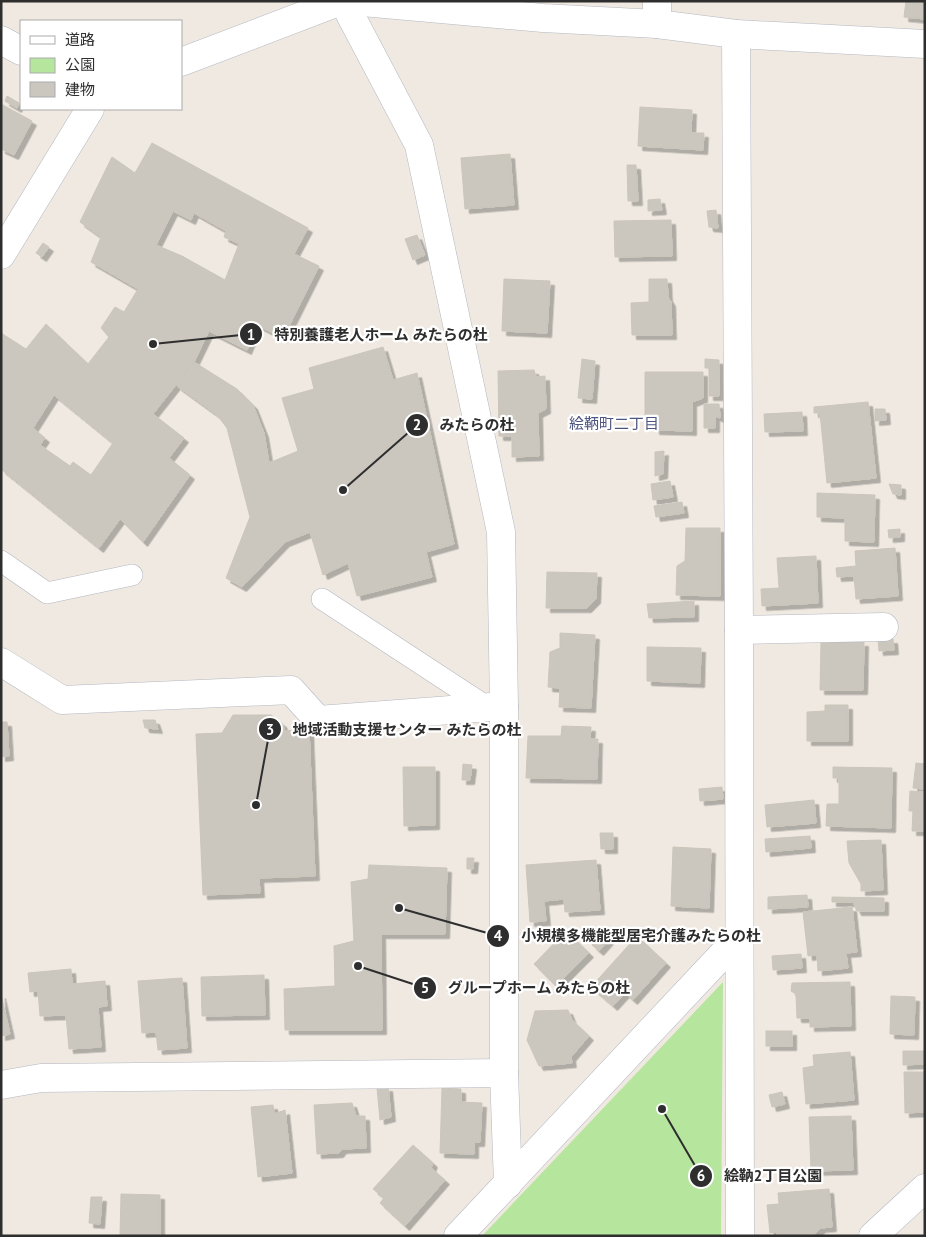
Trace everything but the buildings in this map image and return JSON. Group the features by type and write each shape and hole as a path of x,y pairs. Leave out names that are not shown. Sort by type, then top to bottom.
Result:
{"street":[{"path":"182,62 342,1 419,145 501,532 496,706 508,1184"},
{"path":"351,1 543,18 657,12 736,34 925,44"},
{"path":"736,34 740,1236"},
{"path":"1,40 20,50"},
{"path":"1,255 89,110"},
{"path":"739,630 884,627"},
{"path":"1,662 62,700 291,690 318,720 496,706"},
{"path":"458,1236 739,937"},
{"path":"1,1086 41,1078 504,1073"},
{"path":"873,1236 925,1188"}],"lane":[{"path":"1,561 47,593 132,575"},
{"path":"322,599 496,706"}],"green space":[{"path":"723,982 721,1236 482,1236"}],"place":[{"name":"特別養護老人ホーム みたらの杜","path":"153,344"},
{"name":"みたらの杜","path":"343,490"},
{"name":"地域活動支援センター みたらの杜","path":"256,805"},
{"name":"小規模多機能型居宅介護みたらの杜","path":"399,908"},
{"name":"グループホーム みたらの杜","path":"358,966"},
{"name":"絵靹2丁目公園","path":"662,1109"}],"district":[{"name":"絵鞆町二丁目","path":"614,423"}]}
